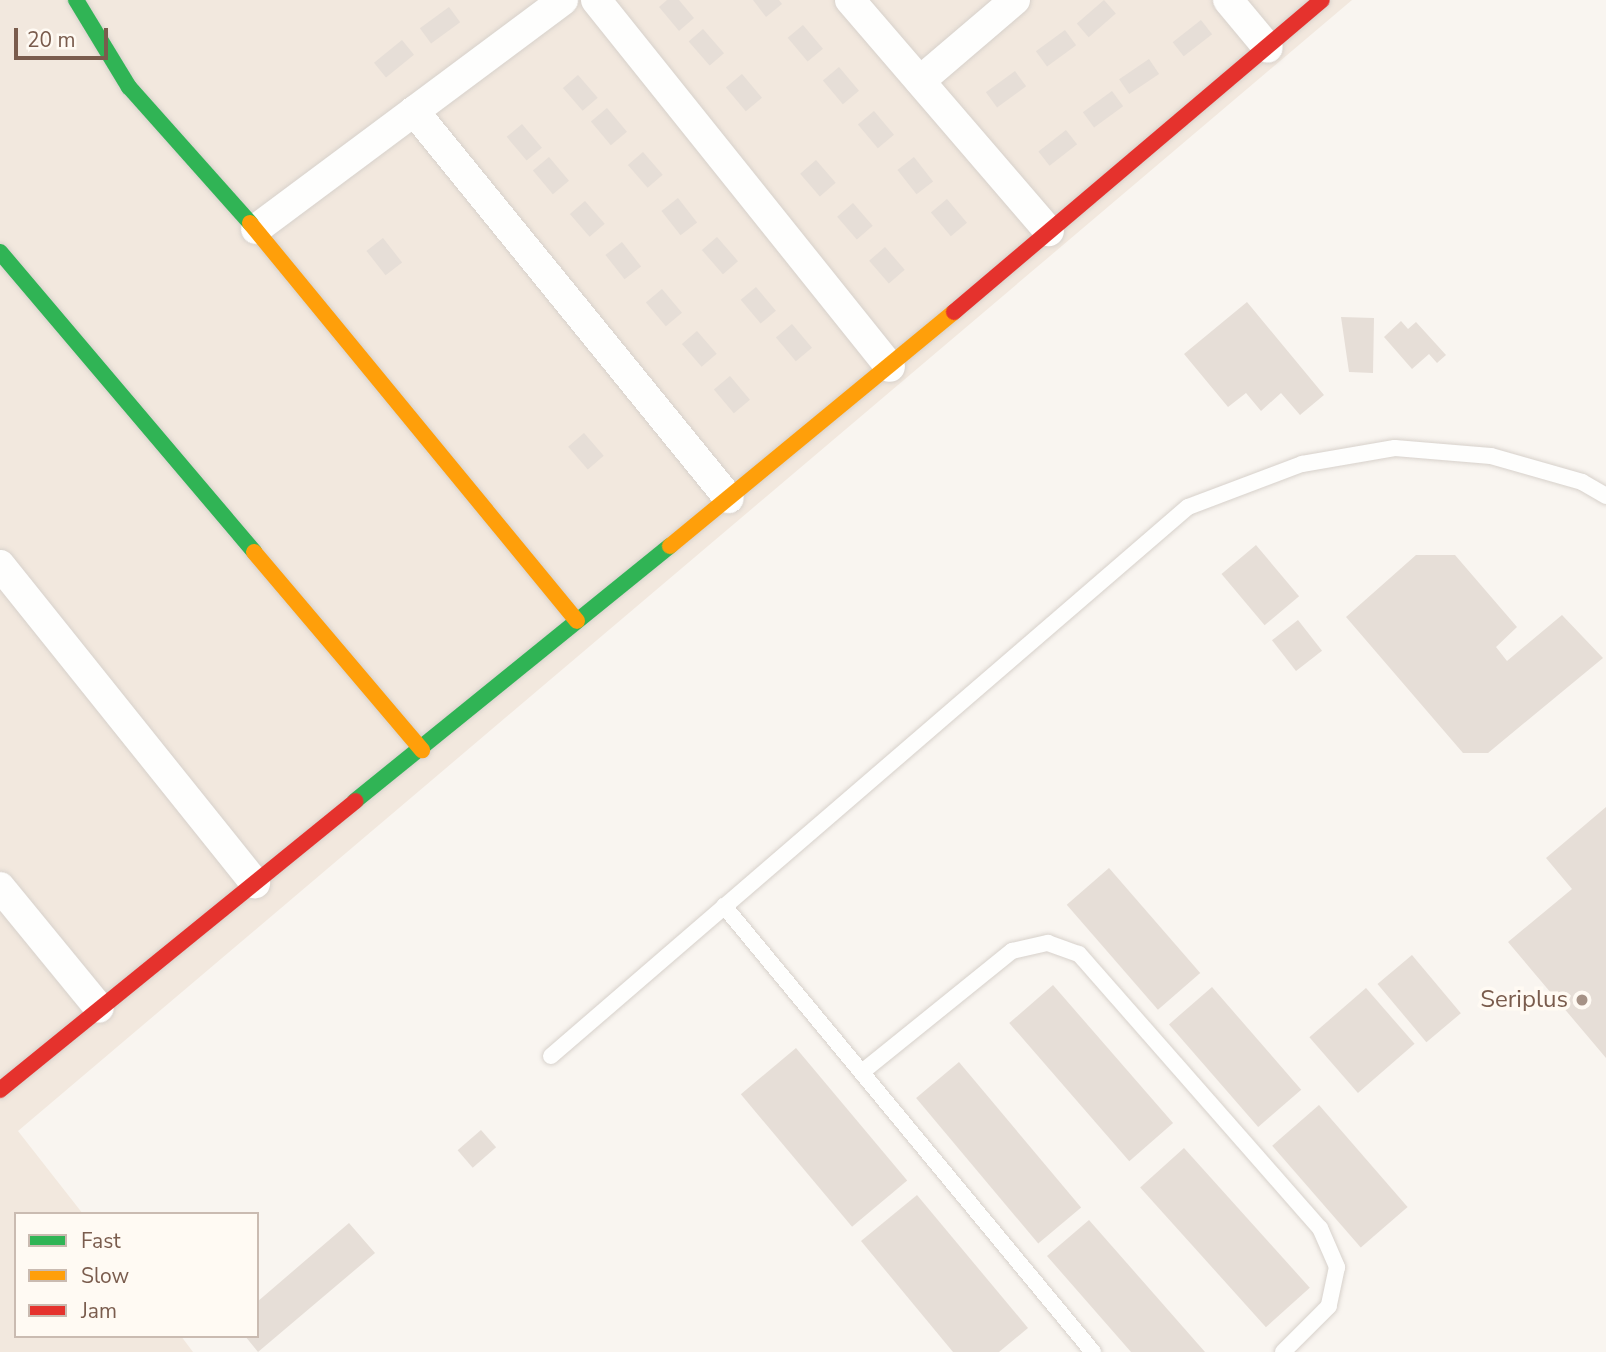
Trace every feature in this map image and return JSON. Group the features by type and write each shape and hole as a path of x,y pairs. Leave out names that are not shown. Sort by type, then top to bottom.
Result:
{"street":[{"path":"76,0 129,87 256,229 578,621"},
{"path":"256,229 563,0"},
{"path":"596,0 890,367"},
{"path":"850,0 1049,231"},
{"path":"920,81 1015,0"},
{"path":"1228,0 1268,48"},
{"path":"0,1090 422,750 890,367 1322,0"},
{"path":"414,111 729,498"},
{"path":"0,252 422,750"},
{"path":"0,565 255,883"},
{"path":"0,887 99,1008"}],"lane":[{"path":"551,1056 1188,507 1302,464 1395,448 1491,456 1582,482 1606,496"},
{"path":"724,906 1093,1352"},
{"path":"862,1072 1012,951 1048,943 1079,954 1320,1227 1338,1267 1329,1306 1283,1352"}],"shaded area":[{"path":"0,0 1352,0 18,1131 81,1212 14,1212 14,1338 182,1338 193,1352 0,1352"}],"building":[{"path":"667,0 679,0 694,18 679,31 659,7"},
{"path":"753,0 779,0 782,4 766,17"},
{"path":"1104,0 1116,14 1089,37 1077,24"},
{"path":"449,7 460,22 431,44 420,28"},
{"path":"1201,20 1212,34 1184,56 1173,42"},
{"path":"803,25 823,49 808,62 788,38"},
{"path":"703,29 724,53 710,66 689,41"},
{"path":"1065,30 1076,45 1047,67 1036,51"},
{"path":"402,40 414,55 386,77 374,63"},
{"path":"1149,59 1159,74 1129,94 1119,79"},
{"path":"839,67 859,91 843,104 823,80"},
{"path":"1015,71 1026,86 997,108 986,92"},
{"path":"742,74 762,98 746,111 726,87"},
{"path":"578,75 598,98 583,111 563,88"},
{"path":"1112,91 1123,106 1094,128 1083,112"},
{"path":"607,108 627,132 611,145 591,121"},
{"path":"874,111 894,135 878,148 858,124"},
{"path":"522,124 542,148 527,161 507,137"},
{"path":"1066,130 1077,144 1050,166 1038,152"},
{"path":"643,152 663,175 648,188 628,165"},
{"path":"549,157 569,181 553,194 533,170"},
{"path":"914,157 933,181 917,194 897,170"},
{"path":"816,160 836,183 820,196 800,174"},
{"path":"678,198 697,222 681,235 661,211"},
{"path":"947,199 967,223 951,236 931,212"},
{"path":"585,201 605,224 590,237 570,214"},
{"path":"853,203 873,226 857,239 837,217"},
{"path":"717,237 738,261 723,274 702,250"},
{"path":"383,238 402,262 386,275 366,251"},
{"path":"622,242 641,266 625,279 605,255"},
{"path":"885,247 905,270 889,283 869,261"},
{"path":"756,287 776,311 761,324 741,300"},
{"path":"662,289 682,313 666,326 646,302"},
{"path":"1247,302 1324,395 1300,415 1281,393 1261,411 1246,393 1228,407 1184,354"},
{"path":"1341,317 1374,318 1373,373 1349,372"},
{"path":"1401,321 1408,329 1416,322 1446,355 1437,363 1429,354 1412,369 1384,337"},
{"path":"792,324 812,348 796,361 776,337"},
{"path":"697,331 717,354 702,367 682,344"},
{"path":"730,376 750,400 734,413 714,389"},
{"path":"584,433 604,456 588,469 568,447"},
{"path":"1256,545 1299,596 1265,625 1222,574"},
{"path":"1416,555 1455,555 1517,627 1496,647 1507,661 1562,615 1603,658 1488,753 1463,753 1346,617"},
{"path":"1298,620 1322,651 1296,671 1272,640"},
{"name":"Seriplus","path":"1606,807 1606,1058 1508,942 1572,889 1546,858"},
{"path":"1109,868 1200,973 1158,1010 1067,905"},
{"path":"1412,955 1461,1013 1426,1042 1378,984"},
{"path":"1053,985 1173,1123 1129,1161 1009,1023"},
{"path":"1212,987 1301,1090 1258,1127 1169,1024"},
{"path":"1366,988 1415,1044 1358,1093 1309,1037"},
{"path":"796,1048 907,1181 852,1227 741,1094"},
{"path":"959,1062 1081,1208 1038,1244 916,1098"},
{"path":"1319,1105 1408,1207 1361,1248 1272,1146"},
{"path":"481,1130 496,1147 473,1168 458,1150"},
{"path":"1184,1148 1310,1288 1266,1327 1140,1187"},
{"path":"917,1195 1028,1328 999,1352 953,1352 861,1241"},
{"path":"1089,1220 1205,1352 1131,1352 1047,1256"},
{"path":"349,1223 375,1253 258,1352 247,1338 259,1338 259,1300"}],"traffic: fast":[{"path":"76,0 129,87 250,223"},
{"path":"0,252 254,552"},
{"path":"355,801 670,546"}],"traffic: slow":[{"path":"250,223 577,621"},
{"path":"670,546 954,312"},
{"path":"254,552 422,750"}],"traffic: jam":[{"path":"954,312 1322,0"},
{"path":"0,1090 355,801"}],"place":[{"name":"Seriplus","path":"1582,1000"}]}
